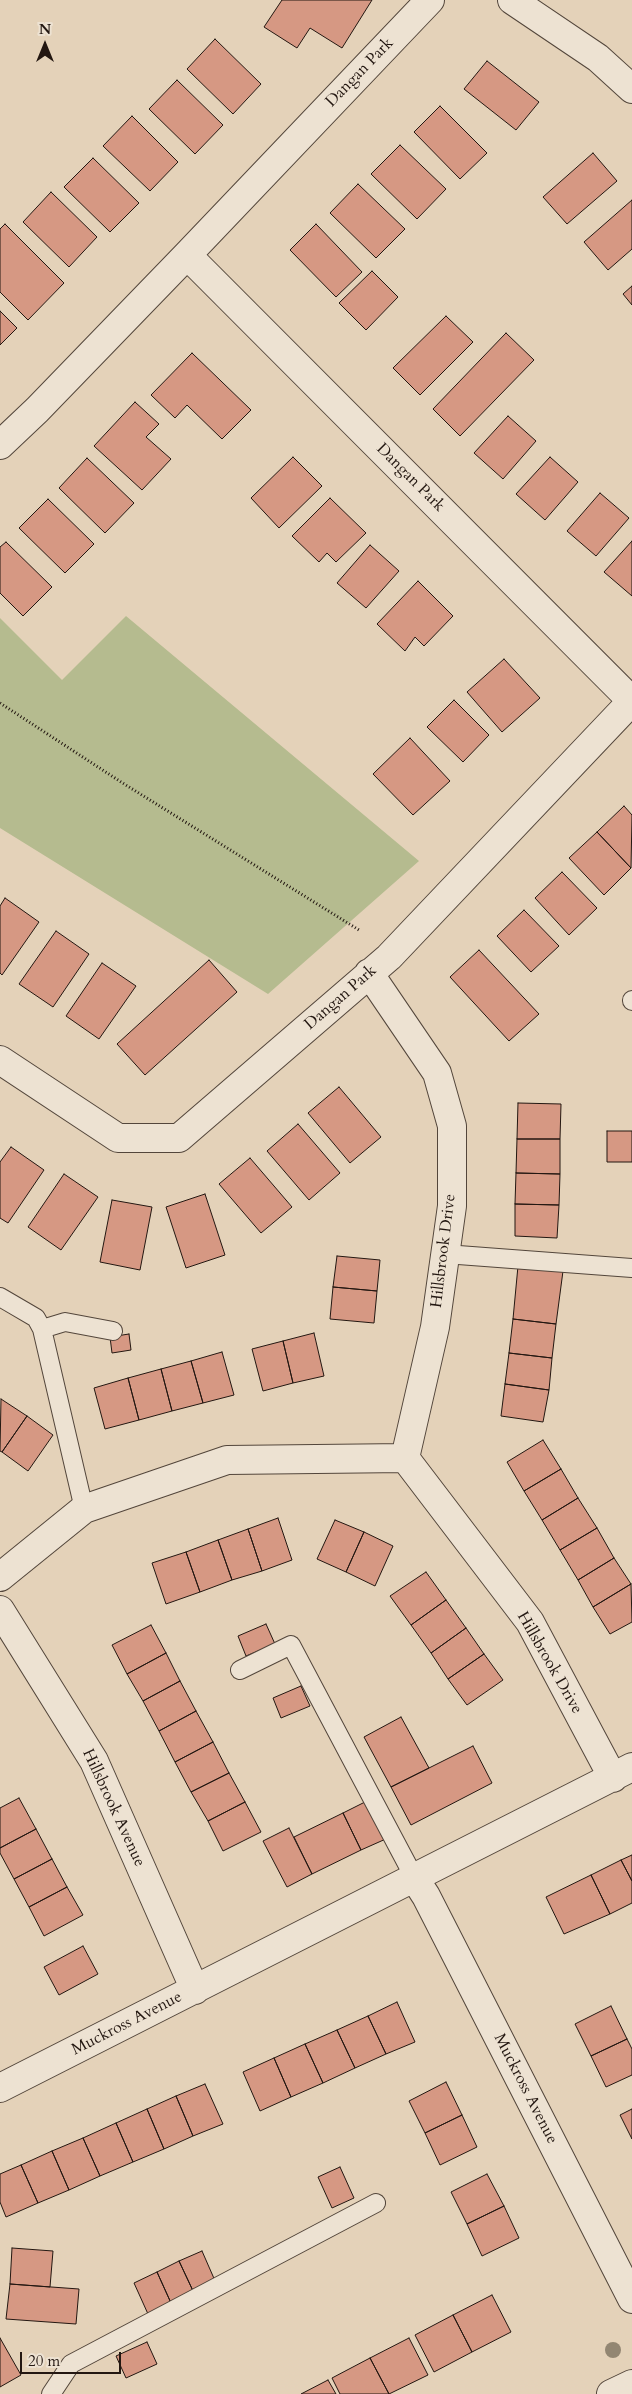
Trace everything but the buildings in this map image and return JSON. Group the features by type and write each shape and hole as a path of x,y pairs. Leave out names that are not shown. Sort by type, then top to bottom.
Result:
{"street":[{"name":"Dangan Park","path":"0,445 38,410 430,0"},
{"path":"512,0 598,58 632,89"},
{"name":"Dangan Park","path":"0,1060 118,1138 179,1138 389,957 632,701 187,255"},
{"name":"Hillsbrook Drive","path":"369,973 437,1073 452,1126 452,1206 435,1327 405,1458 530,1622 623,1773"},
{"path":"0,1577 84,1509 227,1460 405,1458"},
{"name":"Hillsbrook Avenue","path":"0,1610 94,1761 196,1990"},
{"name":"Muckross Avenue","path":"0,2088 623,1773"},
{"name":"Muckross Avenue","path":"415,1879 430,1902 632,2299"},
{"path":"611,2394 632,2384"}],"lane":[{"path":"445,1254 632,1268"},
{"path":"0,1297 36,1318 42,1329 84,1509"},
{"path":"42,1329 66,1322 113,1331"},
{"path":"240,1670 291,1646 415,1879"},
{"path":"51,2394 71,2364 376,2203"}],"path":[{"path":"0,703 121,782 360,930"}],"green space":[{"path":"126,616 419,861 268,994 0,828 0,618 62,680"}]}
